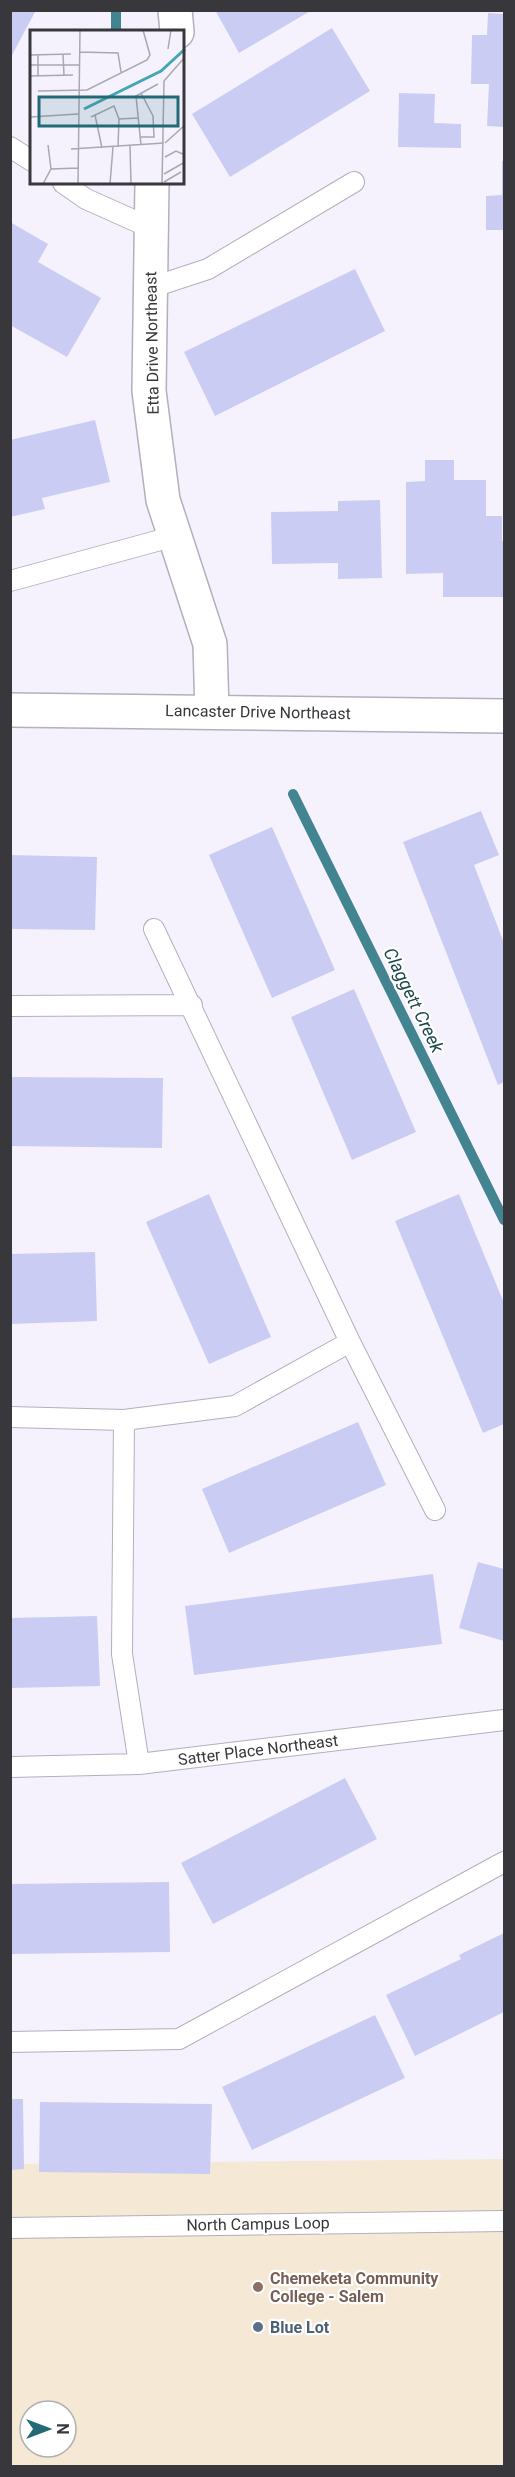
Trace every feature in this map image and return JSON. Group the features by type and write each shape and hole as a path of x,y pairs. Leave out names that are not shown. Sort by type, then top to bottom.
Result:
{"street":[{"path":"175,10 177,30"},
{"name":"Etta Drive Northeast","path":"152,184 149,391 163,500 210,644 212,712"},
{"name":"Lancaster Drive Northeast","path":"10,710 504,716"}],"lane":[{"path":"10,147 30,160"},
{"path":"150,288 208,269 354,182"},
{"path":"64,184 86,199 151,228"},
{"path":"10,581 175,536"},
{"path":"154,929 350,1342 435,1510"},
{"path":"10,1006 192,1005"},
{"path":"10,1418 124,1420 235,1406 350,1342"},
{"path":"124,1420 122,1654 139,1764"},
{"name":"Satter Place Northeast","path":"10,1767 139,1764 504,1720"},
{"path":"10,2042 179,2039 504,1862"},
{"name":"North Campus Loop","path":"10,2228 504,2221"}],"shaded area":[{"name":"Chemeketa Community College - Salem","path":"504,2159 504,2466 11,2466 10,2164"}],"building":[{"path":"10,10 36,10 10,59"},
{"path":"215,10 312,10 239,53"},
{"path":"488,13 504,14 504,127 487,126 489,84 471,84 472,35 487,35"},
{"path":"332,28 370,91 230,177 192,114"},
{"path":"399,93 435,94 434,123 461,124 461,148 398,147"},
{"path":"502,161 504,161 504,230 486,230 486,196 502,195"},
{"path":"10,222 48,244 38,262 101,298 67,357 10,325"},
{"path":"355,269 385,331 215,416 184,352"},
{"path":"95,420 110,482 42,498 45,509 10,517 10,440"},
{"path":"425,460 454,460 454,480 486,480 486,516 502,516 504,597 443,597 443,573 406,574 406,482 425,481"},
{"path":"380,500 382,578 338,579 338,563 272,564 271,512 338,511 338,501"},
{"path":"481,811 499,855 474,865 504,943 504,1082 498,1085 403,842"},
{"path":"272,827 335,970 272,998 209,855"},
{"path":"10,855 97,857 95,930 10,929"},
{"path":"354,989 416,1132 352,1160 291,1017"},
{"path":"10,1077 163,1078 162,1148 10,1146"},
{"path":"209,1194 271,1337 209,1364 146,1222"},
{"path":"459,1194 504,1303 504,1424 483,1433 395,1221"},
{"path":"95,1252 97,1321 10,1324 10,1254"},
{"path":"358,1422 386,1485 229,1553 202,1489"},
{"path":"478,1562 504,1569 504,1641 459,1628"},
{"path":"433,1574 442,1644 194,1675 185,1606"},
{"path":"97,1616 100,1686 10,1688 10,1618"},
{"path":"345,1778 377,1839 213,1924 181,1863"},
{"path":"169,1882 170,1952 10,1954 10,1884"},
{"path":"504,1933 504,2012 415,2056 386,1995 461,1959 459,1955"},
{"path":"375,2015 405,2078 252,2150 222,2087"},
{"path":"10,2099 23,2099 24,2169 10,2170"},
{"path":"40,2102 212,2104 210,2174 39,2172"}],"waterway":[{"name":"Claggett Creek","path":"116,10 116,30"},
{"name":"Claggett Creek","path":"293,794 504,1220"}],"place":[{"name":"Chemeketa Community College - Salem","path":"258,2287"},
{"name":"Blue Lot","path":"258,2327"}]}
